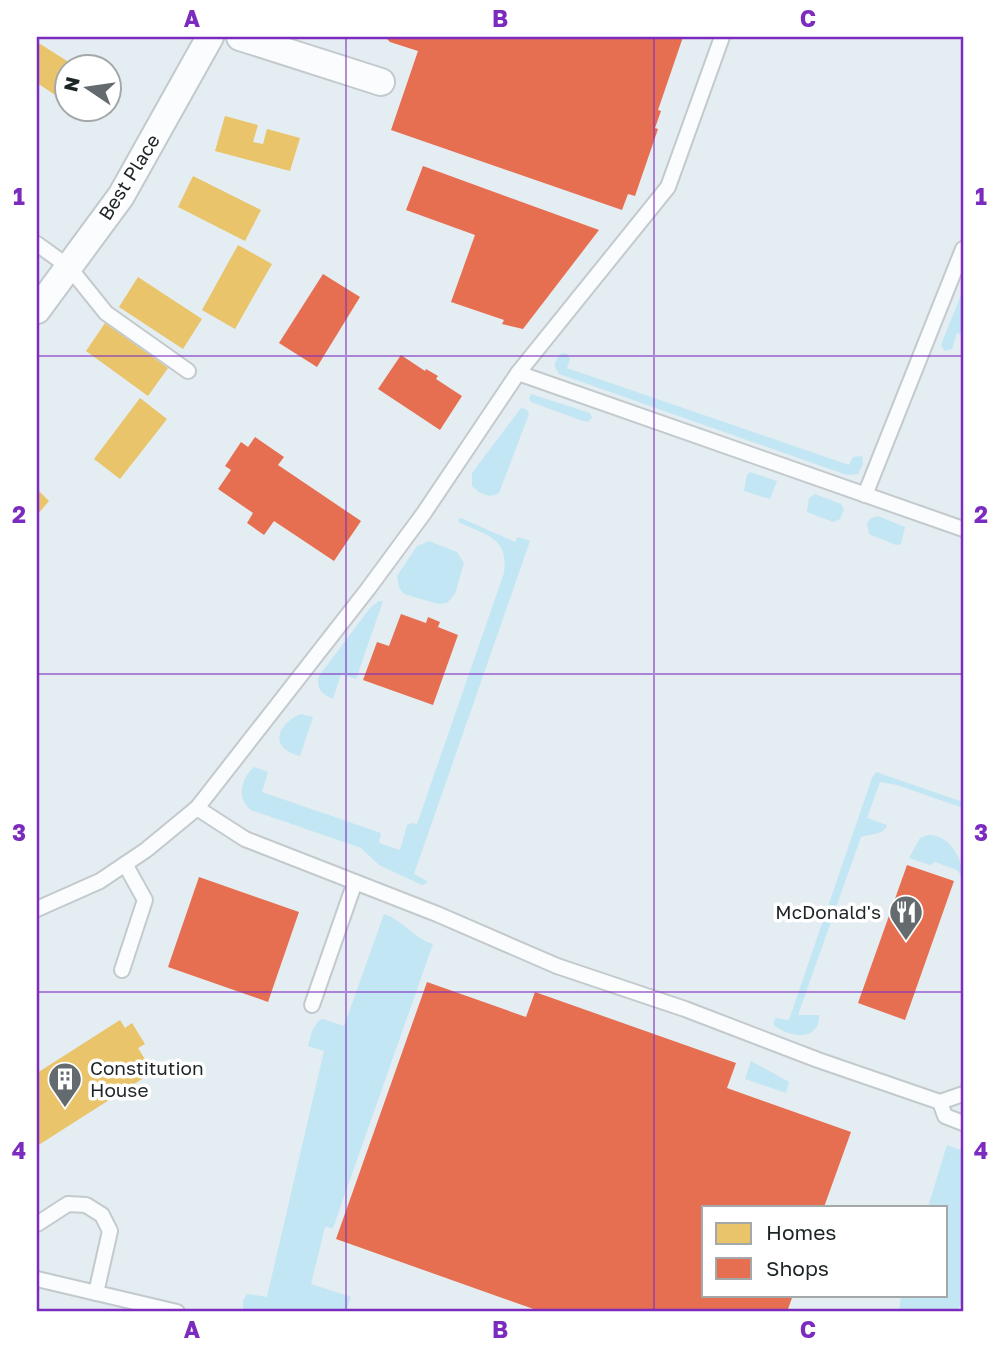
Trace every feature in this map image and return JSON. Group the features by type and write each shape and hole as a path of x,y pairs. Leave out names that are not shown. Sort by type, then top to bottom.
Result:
{"street":[{"name":"Best Place","path":"37,310 121,196 209,37"},
{"path":"240,37 381,82"}],"lane":[{"path":"37,909 100,881 146,850 197,808 245,750 424,513 519,373 668,187 722,37"},
{"path":"37,244 69,267 106,313 188,371"},
{"path":"865,495 963,249"},
{"path":"519,373 963,529"},
{"path":"197,808 245,839 437,914 557,966 940,1102 963,1094"},
{"path":"122,970 145,900 125,864"},
{"path":"312,1004 355,882"},
{"path":"940,1102 945,1116 963,1124"},
{"path":"37,1224 68,1204 86,1205 102,1215 110,1231 96,1293"},
{"path":"37,1279 177,1312"}],"shaded area":[{"path":"963,290 963,335 957,333 952,349 945,351 941,345"},
{"path":"566,353 570,359 567,368 849,465 853,457 862,456 863,464 858,474 847,475 559,374 554,365 560,354"},
{"path":"531,394 590,413 592,418 588,422 580,420 531,402"},
{"path":"521,408 526,409 529,414 499,493 488,496 472,486 472,473"},
{"path":"750,472 777,481 770,499 744,491"},
{"path":"815,494 841,504 844,509 840,519 833,522 807,512 809,498"},
{"path":"878,516 905,527 901,544 896,545 869,534 867,523"},
{"path":"461,518 515,542 518,537 530,541 414,874 427,881 422,885 379,865 361,848 251,810 243,800 242,789 246,777 254,767 268,772 262,792 381,833 379,843 400,850 407,825 417,824 504,573 505,561 499,545 487,535 460,523 458,520"},
{"path":"429,541 457,552 464,563 455,594 447,603 438,604 404,594 399,588 397,576 417,546"},
{"path":"383,601 356,679 341,674 333,699 319,688 319,676 370,608"},
{"path":"301,714 313,717 300,756 284,749 279,739 285,726"},
{"path":"876,772 963,802 963,808 897,785 880,782 867,818 887,825 880,832 861,837 835,910 854,909 856,915 832,919 798,1015 819,1015 818,1024 809,1033 788,1033 774,1025 774,1021 776,1018 789,1020"},
{"path":"928,835 942,838 953,849 963,878 957,870 935,862 930,865 909,858 920,838"},
{"path":"384,914 433,944 333,1228 325,1227 311,1284 351,1297 346,1312 243,1312 243,1301 247,1294 267,1297 324,1051 308,1046 312,1031 319,1020 323,1019 344,1026"},
{"path":"751,1061 789,1082 786,1093 745,1079"},
{"path":"947,1145 963,1151 963,1299 957,1312 899,1312 901,1296 948,1296 948,1206 928,1206"}],"building: Homes":[{"path":"37,42 53,52 52,93 37,83"},
{"path":"225,116 258,125 253,142 263,144 267,129 300,138 290,171 215,151"},
{"path":"193,176 261,210 245,241 178,207"},
{"path":"238,245 272,264 235,329 202,310"},
{"path":"138,277 202,319 183,349 119,307"},
{"path":"105,323 168,368 148,396 86,351"},
{"path":"140,398 167,419 120,479 94,459"},
{"path":"37,489 49,501 37,515"},
{"name":"Constitution House","path":"120,1020 125,1028 132,1023 145,1044 138,1048 153,1072 37,1146 37,1073"}],"building: Shops":[{"path":"385,37 683,37 658,110 661,111 655,128 658,129 635,196 628,194 622,210 391,130 418,51 390,42"},
{"path":"423,166 599,230 523,329 502,324 504,320 451,302 475,235 406,210"},
{"path":"323,274 360,297 317,367 279,343"},
{"path":"401,355 438,376 436,379 462,396 440,430 378,389"},
{"path":"255,437 284,457 278,465 361,521 334,561 274,521 264,535 247,523 253,513 218,489 231,470 225,466 241,442 248,447"},
{"path":"401,614 426,623 428,617 440,622 438,627 458,635 433,705 363,680 377,642 389,646"},
{"name":"McDonald's","path":"907,865 954,881 905,1020 858,1003"},
{"path":"199,877 299,912 268,1002 168,967"},
{"path":"427,982 526,1017 535,992 736,1063 727,1088 851,1132 824,1206 702,1206 702,1296 793,1296 787,1312 542,1312 336,1239"}],"place":[{"name":"McDonald's","path":"906,942"},
{"name":"Constitution House","path":"65,1109"}]}
